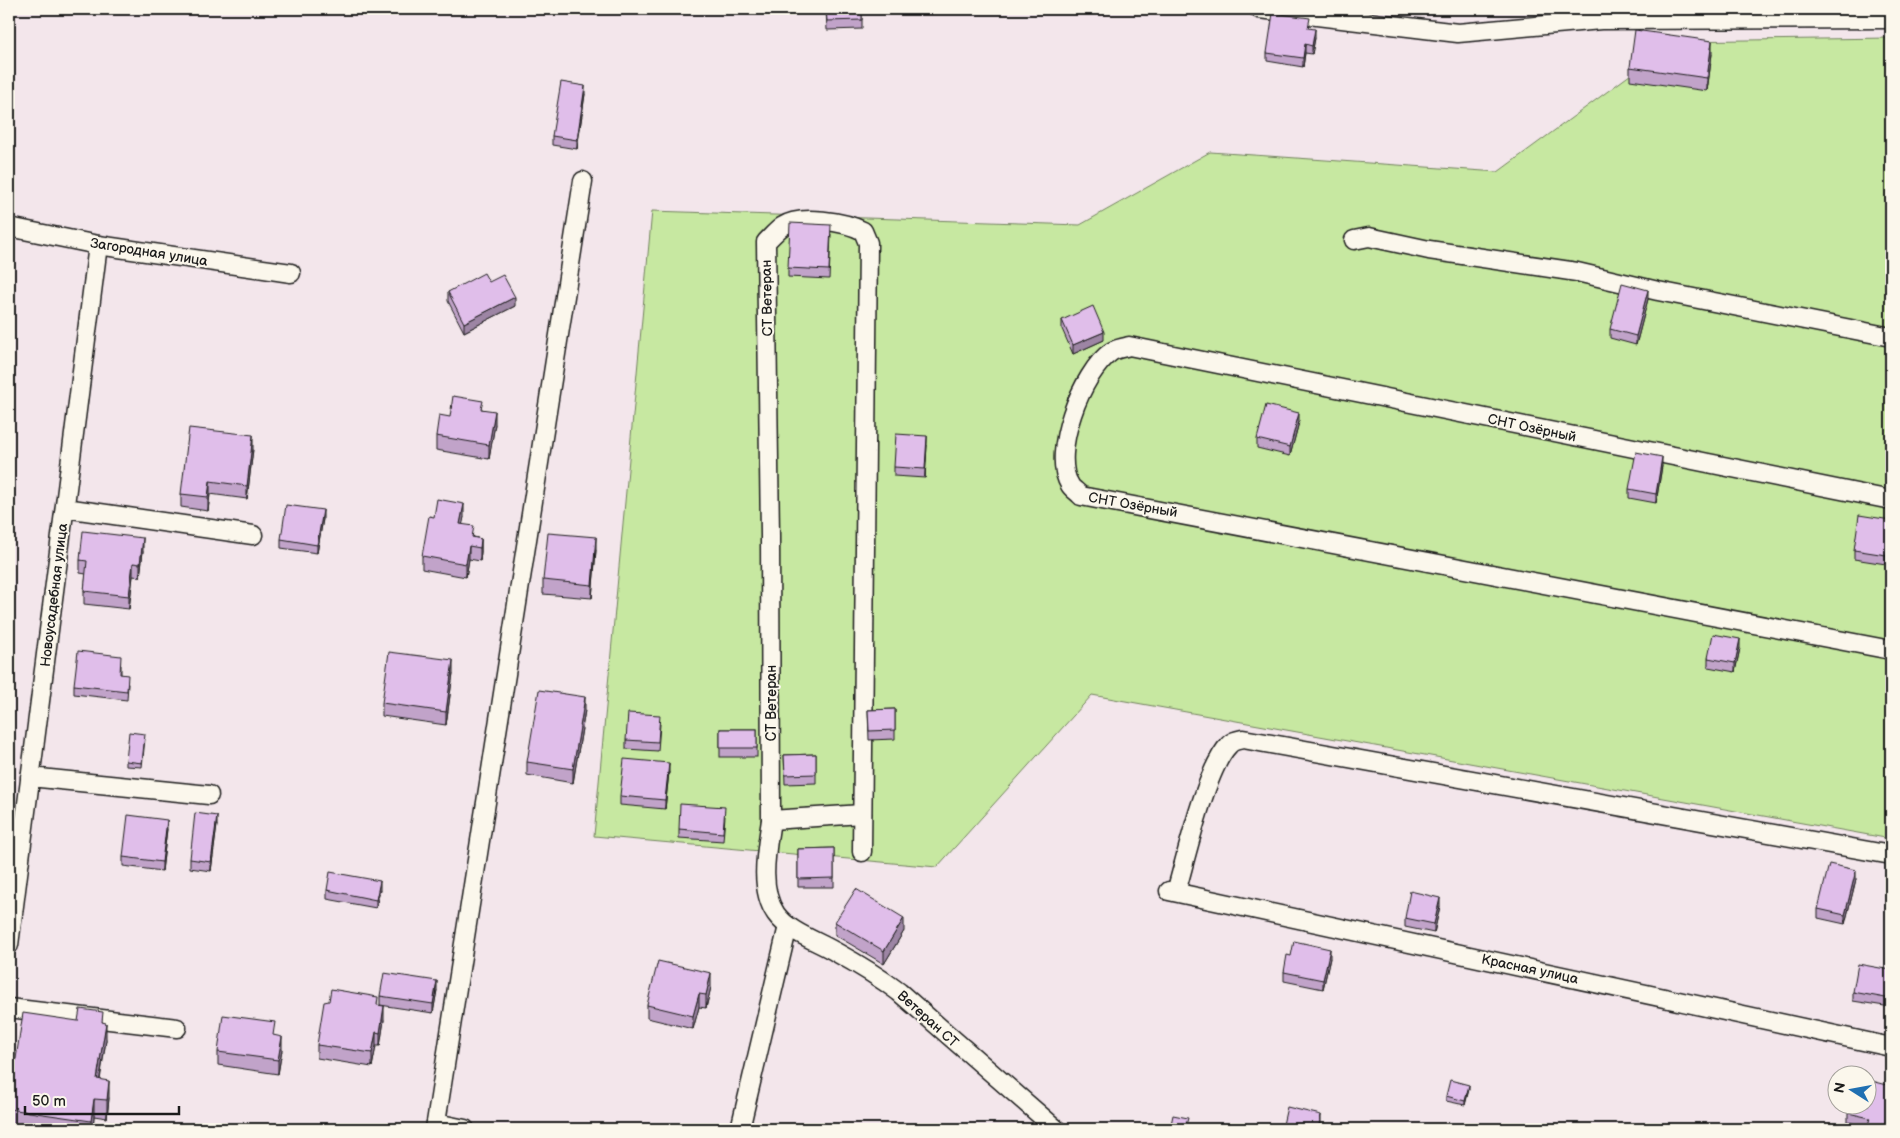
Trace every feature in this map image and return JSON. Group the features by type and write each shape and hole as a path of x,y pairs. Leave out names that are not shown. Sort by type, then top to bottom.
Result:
{"street":[{"path":"1259,9 1458,33 1601,20 1891,19"},
{"path":"465,1129 436,1126 582,180"},
{"name":"СТ Ветеран","path":"788,926 776,913 769,895 765,860 771,820 766,242 784,225 799,220 850,224 863,231 868,243 862,852"},
{"name":"Загородная улица","path":"9,226 98,245 291,273"},
{"path":"1354,240 1369,237 1429,250 1577,272 1658,291 1891,338"},
{"name":"Новоусадебная улица","path":"9,945 98,245"},
{"name":"СНТ Озёрный","path":"1891,500 1129,346 1111,352 1094,370 1078,397 1067,430 1065,465 1070,485 1081,496 1891,650"},
{"path":"65,508 253,535"},
{"name":"Красная улица","path":"1891,855 1243,739 1230,743 1220,757 1209,783 1172,892 1891,1046"},
{"path":"30,777 209,795"},
{"path":"771,820 862,814"},
{"path":"740,1129 788,926"},
{"name":"Ветеран СТ","path":"788,926 877,976 899,992 1056,1129"},
{"path":"9,1008 177,1028"}],"green space":[{"path":"1886,9 1886,12 1741,10"},
{"path":"1891,38 1891,839 1092,695 937,867 594,836 652,211 1080,225 1210,152 1498,172 1676,41"}],"building":[{"path":"826,9 862,9 862,20 827,21"},
{"path":"1273,13 1310,18 1308,28 1315,29 1312,46 1305,44 1303,58 1267,53"},
{"path":"1635,30 1712,41 1707,78 1630,67"},
{"path":"561,82 585,86 577,140 552,136"},
{"path":"790,223 831,225 829,270 788,268"},
{"path":"484,273 489,282 503,275 515,297 464,323 448,292"},
{"path":"1622,283 1648,290 1636,336 1610,329"},
{"path":"1093,306 1104,332 1073,345 1062,320"},
{"path":"453,396 483,401 481,409 495,411 489,445 436,436 439,415 450,417"},
{"path":"1266,405 1299,413 1290,447 1257,439"},
{"path":"189,428 253,435 247,486 210,481 208,497 181,494"},
{"path":"896,434 927,436 925,469 894,467"},
{"path":"1636,452 1662,457 1656,494 1629,489"},
{"path":"437,499 464,504 460,524 474,526 472,537 481,539 480,548 469,546 466,564 422,556 429,516 434,517"},
{"path":"286,505 323,510 317,545 281,539"},
{"path":"1859,515 1891,520 1886,555 1854,550"},
{"path":"83,531 143,538 140,564 133,563 129,596 84,591 87,561 80,560"},
{"path":"548,533 596,537 592,585 543,580"},
{"path":"1713,634 1740,639 1735,663 1708,658"},
{"path":"78,651 121,656 120,674 128,675 127,691 74,685"},
{"path":"389,652 453,660 446,712 382,703"},
{"path":"539,690 585,697 573,769 527,762"},
{"path":"895,709 895,730 869,731 868,710"},
{"path":"628,713 660,715 658,742 626,740"},
{"path":"720,729 757,729 757,748 720,748"},
{"path":"129,732 145,734 142,763 126,761"},
{"path":"816,754 816,774 785,775 784,755"},
{"path":"624,759 669,763 665,800 620,796"},
{"path":"680,804 725,807 723,833 679,829"},
{"path":"195,813 217,816 211,862 190,859"},
{"path":"128,815 167,820 162,862 123,857"},
{"path":"834,848 834,878 798,879 798,849"},
{"path":"1829,864 1856,870 1845,915 1818,909"},
{"path":"330,872 380,881 376,900 327,890"},
{"path":"856,889 904,918 884,951 835,922"},
{"path":"1410,891 1440,898 1434,924 1405,918"},
{"path":"1294,941 1330,949 1323,980 1284,972 1287,955 1291,956"},
{"path":"658,961 711,973 706,995 699,994 693,1016 647,1005"},
{"path":"1858,964 1891,970 1891,999 1853,992"},
{"path":"384,973 437,981 433,1004 380,996"},
{"path":"331,989 378,997 377,1005 384,1006 380,1033 376,1032 372,1053 317,1045 324,1002 329,1001"},
{"path":"80,1009 103,1012 102,1022 106,1023 97,1079 109,1081 107,1100 94,1099 91,1121 9,1109 23,1013 78,1021"},
{"path":"223,1015 275,1022 273,1035 282,1037 278,1060 218,1052"},
{"path":"1450,1080 1469,1085 1465,1101 1446,1096"},
{"path":"1878,1083 1891,1086 1891,1121 1889,1129 1867,1129 1870,1118 1861,1116 1878,1116"},
{"path":"1287,1107 1321,1115 1318,1129 1282,1129"},
{"path":"1173,1115 1188,1118 1185,1129 1170,1129"},
{"path":"1502,1126 1516,1129 1501,1129"}]}
